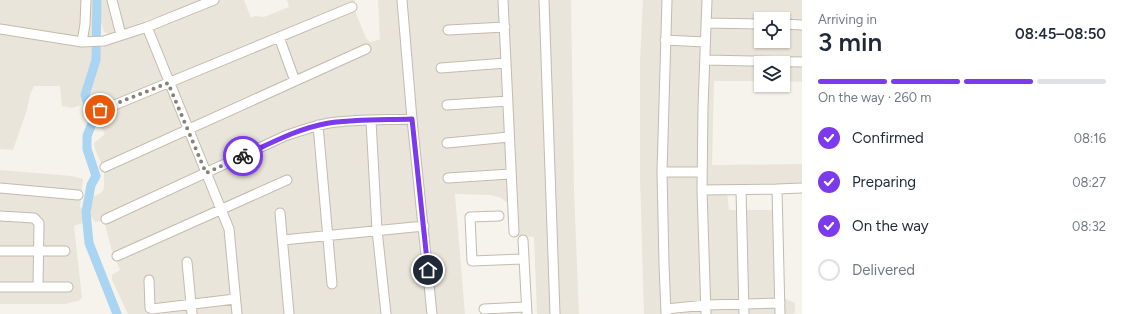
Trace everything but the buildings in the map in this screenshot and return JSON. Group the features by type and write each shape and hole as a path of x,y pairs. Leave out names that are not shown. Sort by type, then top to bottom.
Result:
{"street":[{"path":"85,42 86,0"},
{"path":"112,0 120,35"},
{"path":"0,29 85,42 104,41 146,27 214,0"},
{"path":"402,0 412,119 432,314"},
{"path":"503,0 514,232"},
{"path":"544,0 555,314"},
{"path":"667,0 662,172 666,312 744,309 780,303"},
{"path":"706,310 702,190 707,0"},
{"path":"100,110 352,7"},
{"path":"706,23 754,24"},
{"path":"790,24 802,25"},
{"path":"146,27 229,229 237,314"},
{"path":"448,30 505,27"},
{"path":"279,37 295,81"},
{"path":"665,40 705,42"},
{"path":"105,167 366,49"},
{"path":"705,60 802,62"},
{"path":"441,68 506,63"},
{"path":"447,106 508,101"},
{"path":"106,218 285,136 318,125 345,121 412,119"},
{"path":"371,121 377,230 386,314"},
{"path":"318,125 332,284"},
{"path":"447,143 510,137"},
{"path":"662,172 698,172"},
{"path":"448,178 511,174"},
{"path":"117,256 287,180"},
{"path":"0,188 78,195"},
{"path":"702,190 802,188"},
{"path":"777,189 780,314"},
{"path":"741,190 744,309"},
{"path":"280,213 289,314"},
{"path":"0,216 34,218 39,223 40,251 38,287"},
{"path":"499,216 470,217 472,262 524,259"},
{"path":"283,240 424,226"},
{"path":"484,309 526,310 523,240"},
{"path":"0,251 65,251"},
{"path":"187,262 192,309"},
{"path":"149,280 150,308 152,309 192,309 235,299"},
{"path":"0,287 68,287"}],"shaded area":[{"path":"0,0 94,0 97,24 97,34 91,68 81,105 72,108 62,106 60,86 34,86 13,150 0,149"},
{"path":"102,0 204,0 109,34 104,32 99,15"},
{"path":"220,0 244,0 251,18 255,16 264,17 289,7 287,0 355,0 353,6 366,38 370,42 380,39 378,0 571,0 574,191 579,314 537,314 534,237 518,236 509,204 501,198 491,195 455,194 465,314 128,314 112,280 112,275 120,270 112,251 104,221 95,222 88,212 89,201 92,197 101,193 104,188 104,170 94,143 105,134 86,99 86,89 92,81 99,49 103,46 114,43 154,25"},
{"path":"643,0 802,0 802,82 790,81 790,56 754,56 754,81 714,81 712,165 802,164 802,186 727,192 729,210 779,210 782,297 795,303 795,313 644,314 640,177 640,61"},
{"path":"0,170 72,176 83,179 80,207 84,209 85,219 83,223 74,226 82,298 78,301 65,304 0,304"}],"waterway":[{"path":"97,0 96,60 85,95 93,121 87,136 87,149 96,176 91,185 86,212 89,243 117,314"}],"way so far":[{"path":"100,110 168,83 206,173 243,156"}],"route":[{"path":"243,156 285,136 318,125 345,121 412,119 428,270"}]}
